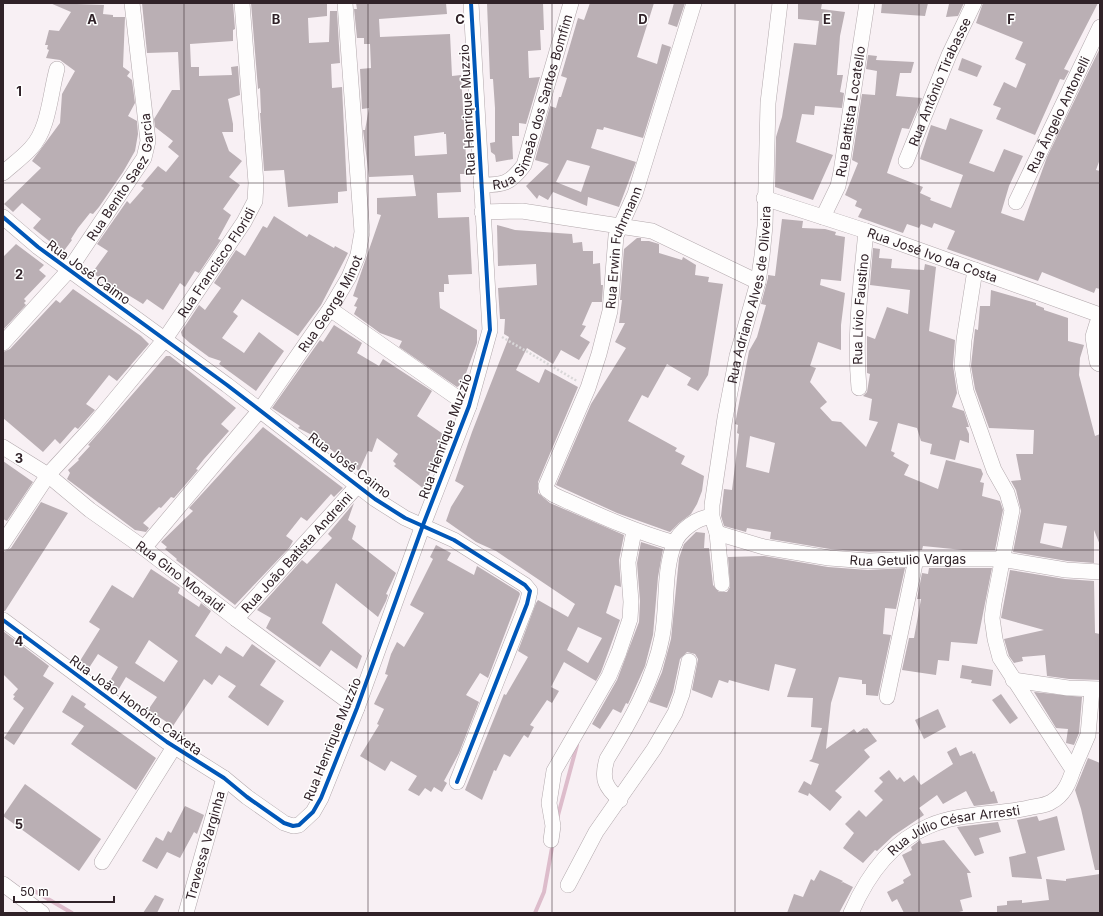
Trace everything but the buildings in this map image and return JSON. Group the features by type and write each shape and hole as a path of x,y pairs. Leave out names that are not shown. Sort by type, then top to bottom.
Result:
{"main road":[{"path":"1100,324 1096,337 1100,361"}],"street":[{"name":"Rua Benito Saez Garcia","path":"3,343 69,270 144,158 148,141 132,3"},
{"name":"Rua Francisco Floridi","path":"3,543 48,476 93,426 165,340 244,222 255,200 256,183 242,3"},
{"name":"Rua George Minot","path":"144,548 260,410 330,308 349,277 358,255 362,232 346,3"},
{"name":"Rua Henrique Muzzio","path":"298,825 308,819 317,806 356,708 423,525 469,406 490,330 471,3"},
{"name":"Rua Simeão dos Santos Bomfim","path":"481,185 501,185 515,177 524,165 571,3"},
{"name":"Rua Erwin Fuhrmann","path":"634,530 554,494 547,490 546,486 588,388 599,354 610,311 616,236 636,194 694,3"},
{"name":"Rua Adriano Alves de Oliveira","path":"722,584 717,533 712,516 725,418 737,356 758,282 765,226 764,198 768,103 780,3"},
{"name":"Rua Battista Locatello","path":"823,217 838,186 841,172 867,3"},
{"name":"Rua Antônio Tirabasse","path":"906,161 949,55 974,3"},
{"name":"Rua Ângelo Antonelli","path":"1016,202 1100,27"},
{"path":"3,173 32,148 40,137 48,117 50,95 57,69"},
{"name":"Rua José Ivo da Costa","path":"764,198 866,231 1100,315"},
{"path":"482,212 522,211 652,231 758,282"},
{"name":"Rua José Caimo","path":"3,217 38,247 260,410 358,485 405,518 423,525 498,566 525,585 530,591 527,604 457,782"},
{"name":"Rua Lívio Faustino","path":"859,388 857,333 866,231"},
{"path":"975,270 964,340 962,366 966,391 975,421 994,470 1011,503 1011,520 1001,558 992,618 994,639 1000,658 1013,680 1073,770"},
{"path":"330,308 469,406"},
{"name":"Rua Gino Monaldi","path":"3,447 48,476 90,510 144,548 236,619 356,708"},
{"name":"Rua João Batista Andreini","path":"236,619 358,485"},
{"path":"620,800 610,791 604,780 605,766 607,758 633,714 650,676 660,644 664,615 664,596 675,543 687,528 705,516 712,516"},
{"path":"551,840 553,826 549,803 554,771 609,676 620,652 630,620 631,602 628,562 634,530 675,543"},
{"name":"Rua Getulio Vargas","path":"717,533 764,547 829,558 869,561 916,558 1001,558 1066,570 1100,572"},
{"path":"886,697 916,558"},
{"name":"Rua João Honório Caixeta","path":"3,620 174,747 224,778 247,797 284,823 293,826 298,825"},
{"path":"568,885 596,832 620,800 654,749 675,713 682,694 689,661"},
{"name":"Rua Júlio César Arresti","path":"851,913 859,895 889,852 909,836 928,826 946,820 1022,809 1051,802 1067,786 1088,735 1096,689 1068,688 1013,680"},
{"path":"102,862 174,747"},
{"name":"Travessa Varginha","path":"186,913 224,778"},
{"path":"3,884 42,913"}],"path":[{"path":"490,330 588,388"}],"waterway":[{"path":"557,819 577,745"},
{"path":"535,913 544,892 553,842"},
{"path":"31,889 72,913"}],"cycle path":[{"path":"3,620 167,742 224,778 247,797 284,823 293,826 299,825 313,812 321,798 357,708 423,525 469,406 490,330 471,3"},
{"path":"3,217 38,247 227,385 375,499 405,518 454,540 525,585 530,591 527,604 457,782"}]}
